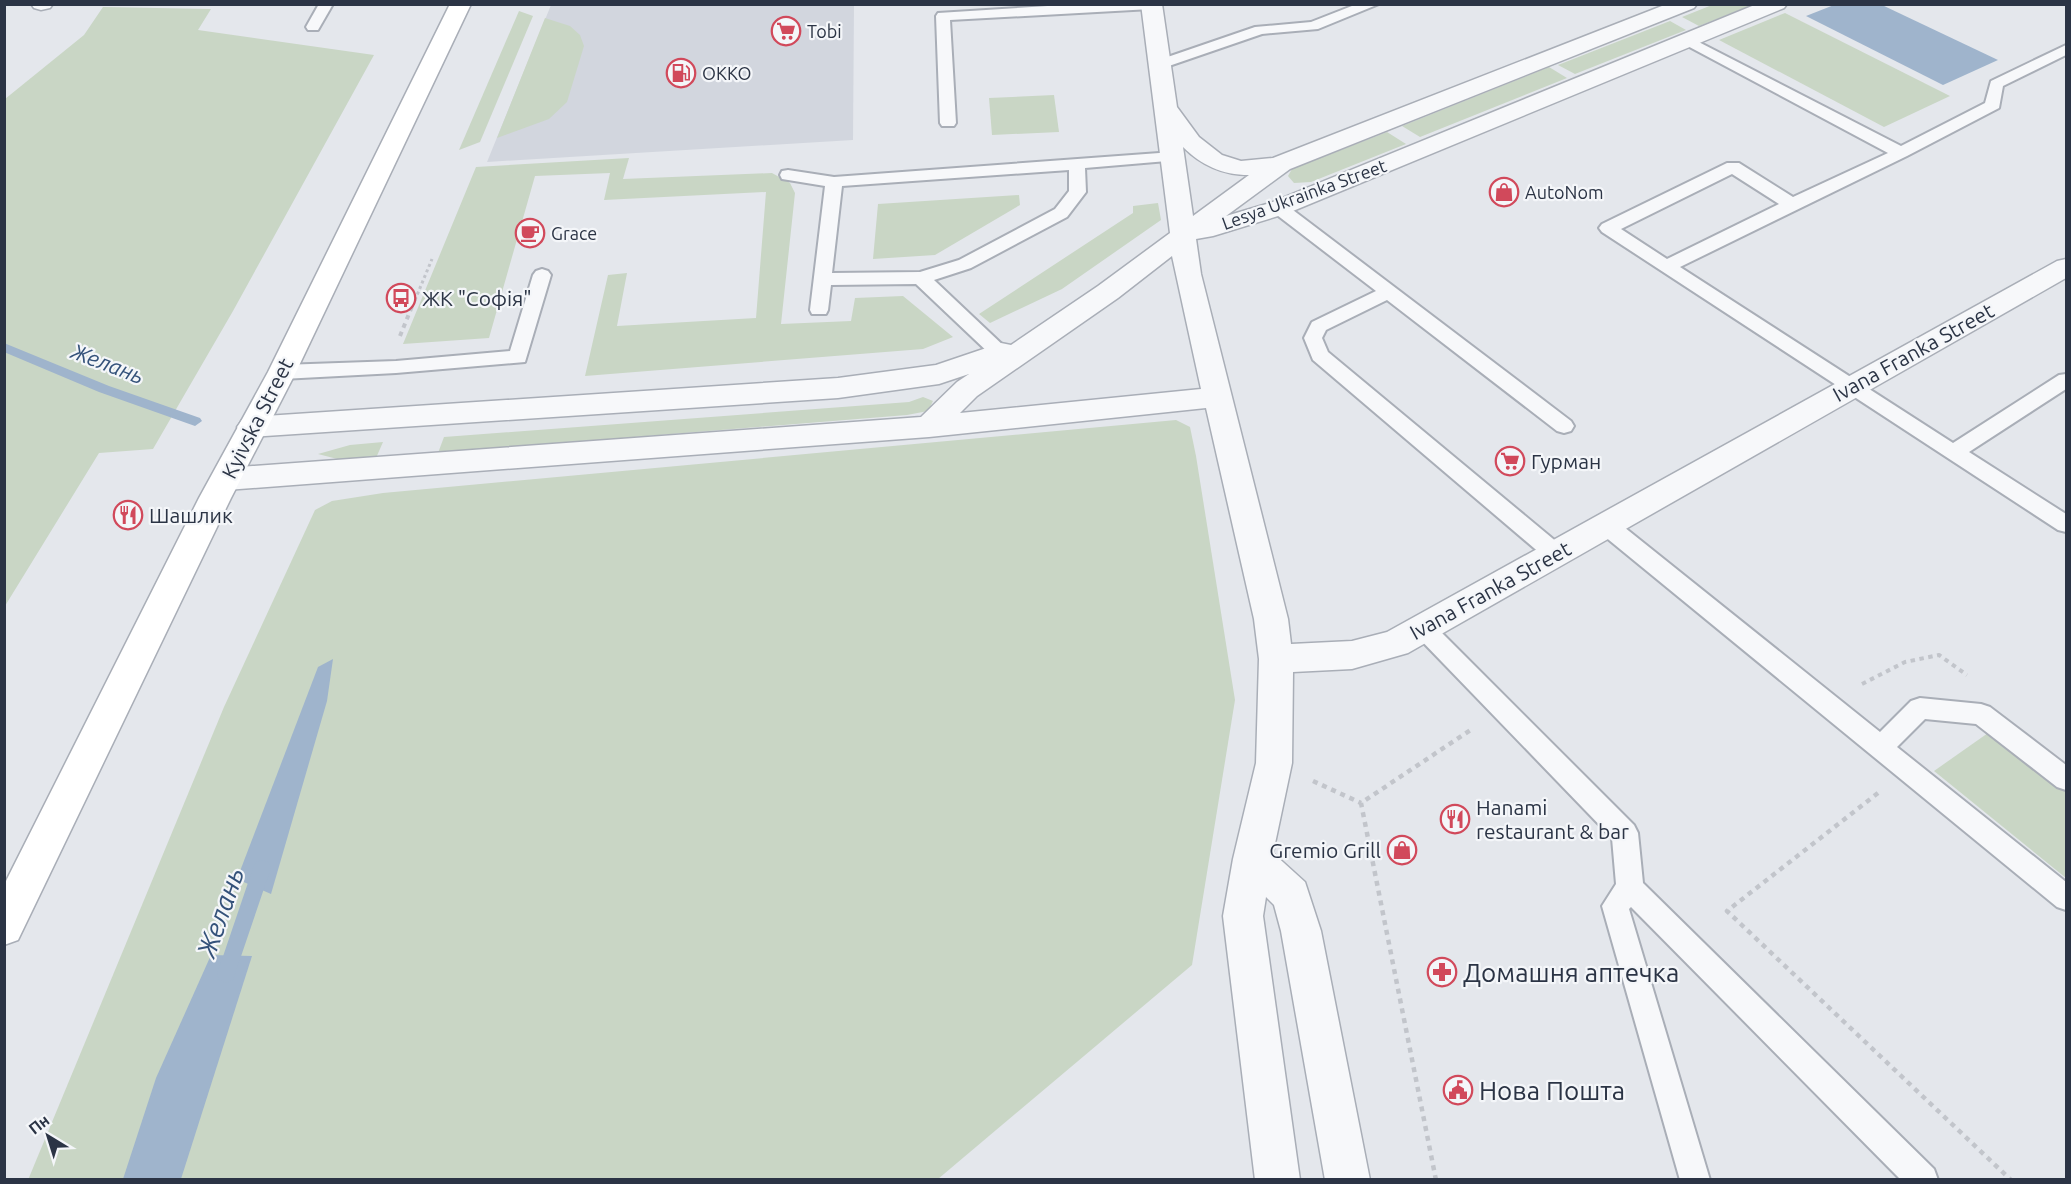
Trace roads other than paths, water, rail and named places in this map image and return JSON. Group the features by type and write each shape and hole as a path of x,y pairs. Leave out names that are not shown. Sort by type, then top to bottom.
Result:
{"main road":[{"name":"Kyivska Street","path":"4,927 252,427 282,372 461,4"}],"street":[{"name":"Lesya Ukrainka Street","path":"1182,238 1278,165 1687,4"},
{"name":"Lesya Ukrainka Street","path":"1182,238 1279,208 1777,4"},
{"path":"1151,5 1167,107 1182,238 1193,299 1271,618 1275,659 1274,763 1252,859 1243,916 1278,1179"},
{"path":"1167,107 1185,138 1200,153 1220,164 1259,168 1278,165 1276,177 1281,185 1294,192 1313,194"},
{"path":"929,427 967,389 1182,238"},
{"name":"Ivana Franka Street","path":"1275,659 1352,655 1396,643 2067,267"},
{"path":"252,427 838,388 939,374 1036,339"},
{"path":"226,479 929,427 1217,397"},
{"path":"1252,859 1291,895 1301,931 1348,1179"}],"lane":[{"path":"313,27 326,4"},
{"path":"1161,64 1260,30 1313,26 1372,4"},
{"path":"948,123 943,16 1151,5"},
{"path":"1687,40 1901,153"},
{"path":"1667,267 1792,204 1901,153 1993,105 1996,84 2067,49"},
{"path":"788,175 834,182 1173,157"},
{"path":"823,279 921,278 965,264 1061,213 1078,192 1077,164"},
{"path":"1792,204 1733,167 1608,228 1851,387 2067,524"},
{"path":"819,310 834,182"},
{"path":"1279,208 1564,426"},
{"path":"282,372 396,367 518,357 542,275"},
{"path":"921,278 999,352"},
{"path":"1389,292 1319,326 1313,338 1320,355 1556,554"},
{"path":"1953,452 2067,380"},
{"path":"1606,525 2067,898"},
{"path":"1423,628 1625,833 1630,888 1923,1179"},
{"path":"1881,747 1920,708 1981,714 2067,779"},
{"path":"1630,888 1615,906 1695,1179"}],"water":[{"path":"1834,5 1882,5 1998,60 1943,85 1806,16"},
{"path":"333,659 327,701 271,894 237,879 318,667"},
{"path":"211,955 252,956 181,1179 123,1179 156,1078"}],"waterway":[{"name":"Желань","path":"4,347 104,389 195,421"},
{"name":"Желань","path":"226,974 262,868"}],"place":[{"name":"Tobi","path":"786,31"},
{"name":"OKKO","path":"681,73"},
{"name":"AutoNom","path":"1504,192"},
{"name":"Grace","path":"530,233"},
{"name":"ЖК \"Софія\"","path":"401,298"},
{"name":"Гурман","path":"1510,461"},
{"name":"Шашлик","path":"128,515"},
{"name":"Hanami restaurant & bar","path":"1455,819"},
{"name":"Gremio Grill","path":"1402,850"},
{"name":"Домашня аптечка","path":"1442,972"},
{"name":"Нова Пошта","path":"1458,1090"}]}
